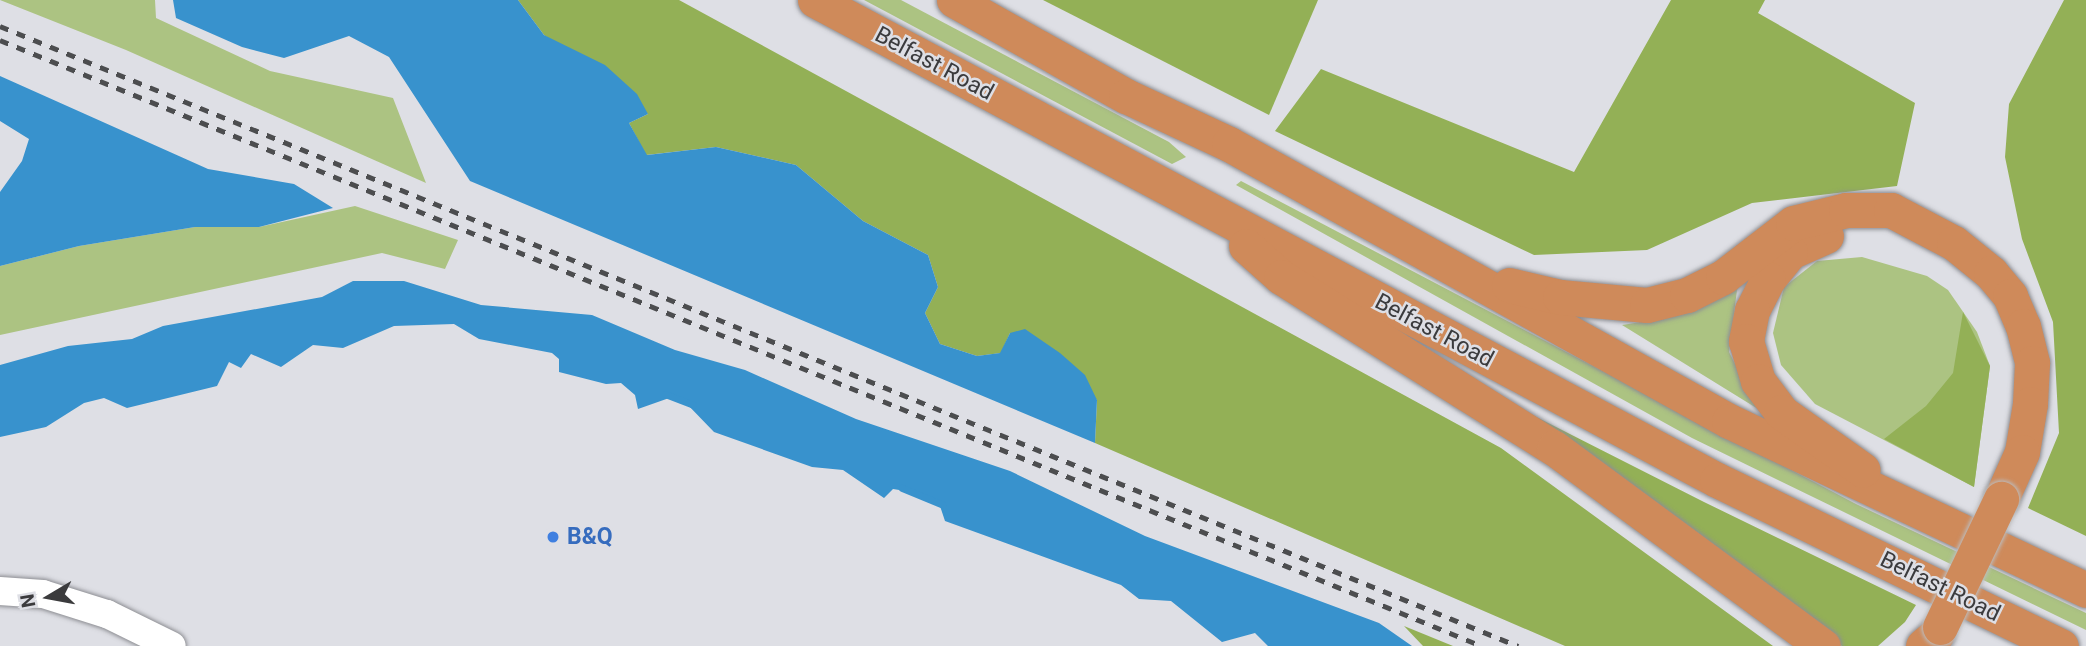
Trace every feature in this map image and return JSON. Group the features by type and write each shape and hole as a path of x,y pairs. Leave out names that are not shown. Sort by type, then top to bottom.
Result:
{"highway":[{"name":"Belfast Road","path":"815,0 1717,480 2062,646"},
{"path":"954,0 1729,421 1912,510 2086,590"},
{"path":"1196,202 1281,277 1554,448 1823,646"},
{"path":"1448,266 1548,295 1647,305 1687,295 1723,276 1793,223 1846,210 1891,210 1930,230 1991,273 2010,296 2026,338 2032,363 2031,404 2022,452 1934,638"},
{"path":"1912,510 1831,444 1781,412 1758,381 1746,341 1759,291 1790,252 1819,237 1874,229 1930,230"}],"street":[{"path":"0,591 43,594 107,614 172,646"}],"green space":[{"path":"0,0 155,0 156,18 270,71 393,98 426,183 126,50"},
{"path":"518,0 679,0 1501,448 1773,646 1565,646 1095,443 1097,400 1010,333 1001,353 977,356 940,344 925,313 938,287 928,255 863,221 796,165 716,147 646,155 629,123 648,114 544,35"},
{"path":"864,0 901,0 1169,142 1186,157 1172,164"},
{"path":"1043,0 1318,0 1269,115"},
{"path":"1671,0 1765,0 1758,13 1915,103 1897,186 1752,203 1647,250 1534,255 1275,131 1321,69 1574,172"},
{"path":"2064,0 2086,0 2086,536 2028,508 2059,433 2053,322 2022,239 2005,157 2009,104"},
{"path":"1241,181 1856,504 2086,613 2086,630 1692,438 1236,185"},
{"path":"355,206 458,240 445,269 382,253 0,335 0,266 79,246 195,227 259,227"},
{"path":"1765,251 1737,290 1729,352 1758,409 1622,325 1666,318"},
{"path":"1862,257 1927,276 1948,290 1977,332 1990,366 1974,487 1815,404 1781,365 1773,333 1784,287 1817,261"},
{"path":"1963,312 1990,366 1974,487 1884,439 1926,406 1953,373"},
{"path":"1507,402 1916,605 1905,622 1878,646 1842,646"},
{"path":"1404,626 1453,646 1423,646"}],"water":[{"path":"173,0 518,0 544,35 605,65 637,94 648,114 629,123 647,155 716,147 796,165 863,221 928,255 938,287 925,313 940,344 977,356 1000,353 1010,333 1025,329 1060,353 1085,375 1097,400 1095,443 470,181 389,57 349,36 284,58 242,47 176,18"},
{"path":"0,76 208,169 294,184 333,208 259,227 195,227 79,246 0,266 0,192 22,161 29,139 0,121"},
{"path":"353,281 404,281 481,305 592,315 675,350 745,370 856,419 1010,471 1145,536 1379,623 1412,646 1268,646 1255,633 1222,642 1171,601 1139,599 1121,585 945,521 939,503 918,493 893,489 884,498 843,470 812,467 714,432 685,402 672,397 638,409 635,395 621,383 606,384 559,372 559,359 552,353 479,339 454,324 394,326 343,348 313,345 281,367 251,354 241,368 229,362 217,386 127,408 104,398 84,403 46,427 0,437 0,365 68,346 132,339 163,326 322,297"}],"waterway":[{"path":"665,394 693,405"},
{"path":"902,488 943,505"}],"railway":[{"path":"0,26 1518,646"},
{"path":"0,40 1482,646"}],"place":[{"name":"B&Q","path":"553,537"}]}
